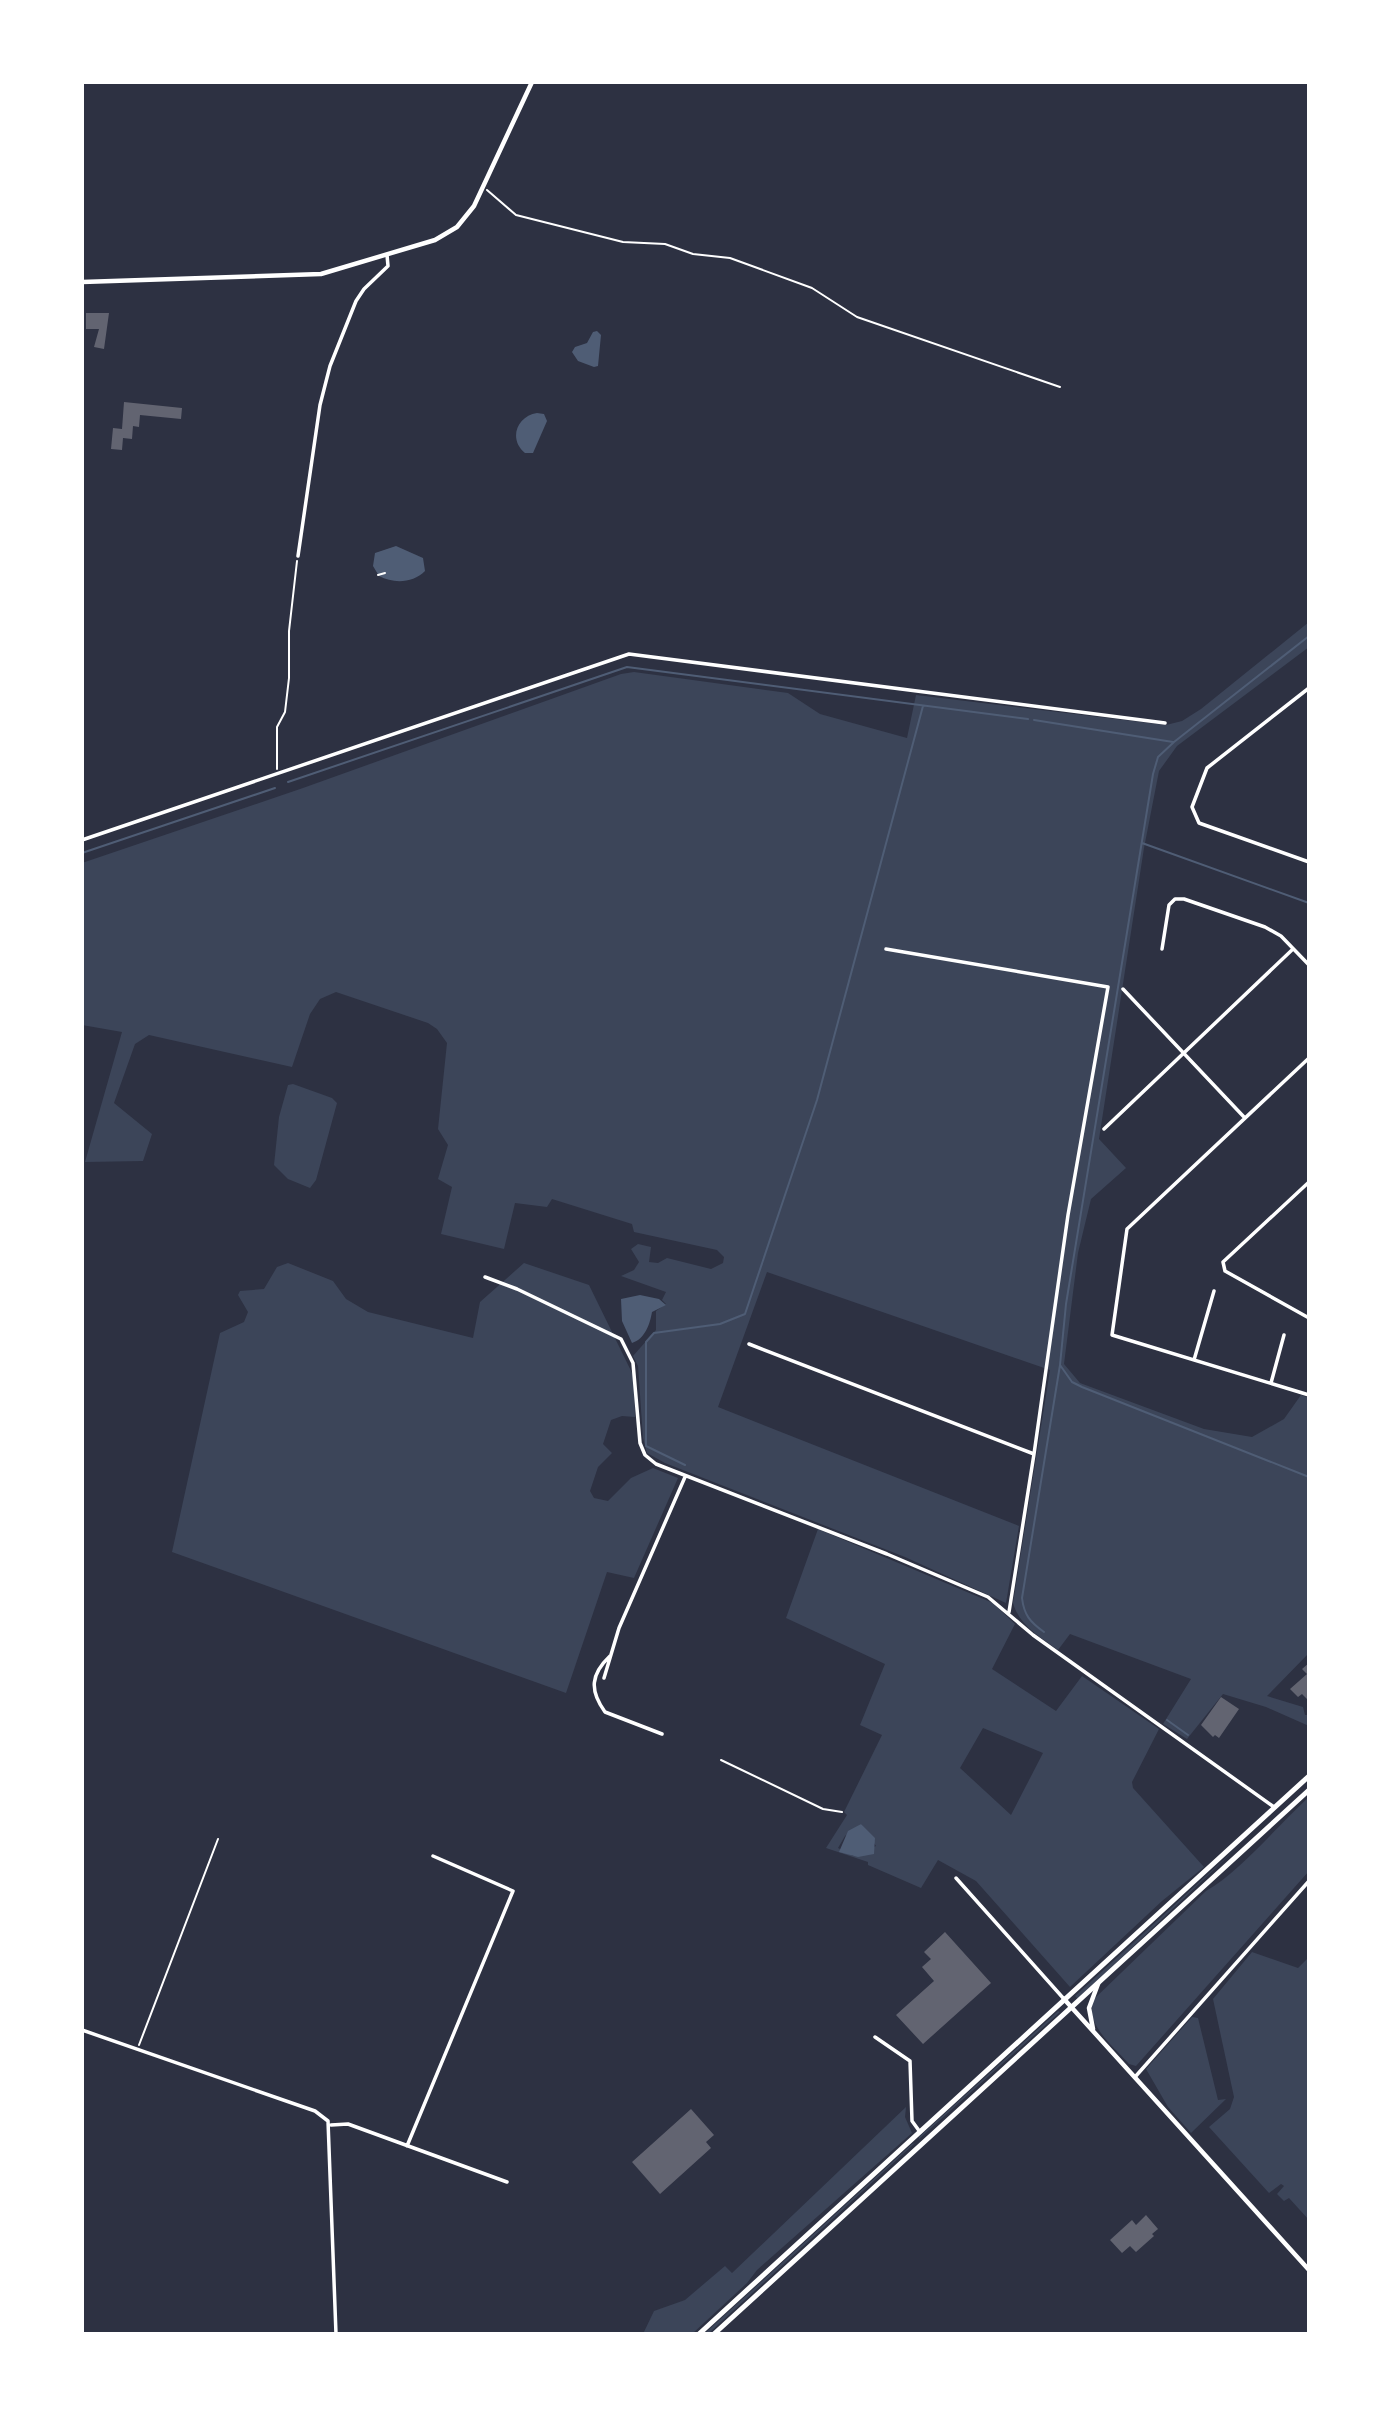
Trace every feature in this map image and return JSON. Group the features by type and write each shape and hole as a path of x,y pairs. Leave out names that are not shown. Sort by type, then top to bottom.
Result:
{"main road":[{"path":"82,282 321,274 435,240 457,227 484,188 532,82"},
{"path":"699,2334 1309,1776"},
{"path":"714,2334 1309,1790"},
{"path":"1274,1807 1283,1814"},
{"path":"1097,2036 1088,2013 1098,1983"},
{"path":"1064,1999 1309,2270"},
{"path":"913,2138 920,2146"}],"street":[{"path":"298,556 328,373 356,302 364,289 388,266 387,255"},
{"path":"82,840 629,654 1165,723"},
{"path":"1309,688 1207,768 1192,807 1199,823 1309,862"},
{"path":"1162,949 1169,905 1175,899 1184,899 1265,927 1281,936 1309,965"},
{"path":"886,949 1108,987 1068,1215 1009,1612"},
{"path":"1104,1129 1293,949"},
{"path":"1123,989 1244,1116"},
{"path":"1309,1058 1244,1116 1127,1229 1112,1335 1309,1395"},
{"path":"1309,1183 1223,1262 1225,1271 1309,1318"},
{"path":"485,1277 517,1289 621,1339 634,1363 641,1448 656,1464 980,1593 1009,1612 1033,1635 1274,1807"},
{"path":"1194,1360 1214,1291"},
{"path":"1271,1383 1284,1335"},
{"path":"749,1345 1034,1454"},
{"path":"604,1678 619,1628 685,1477"},
{"path":"612,1654 596,1673 592,1688 605,1712 662,1734"},
{"path":"407,2146 513,1891 433,1856"},
{"path":"956,1878 1064,1999"},
{"path":"1135,2077 1309,1881"},
{"path":"82,2030 316,2111 330,2125 331,2271 336,2334"},
{"path":"875,2037 909,2061 912,2121 920,2132"},
{"path":"330,2125 348,2124 507,2182"}],"path":[{"path":"484,188 497,195 506,208 516,215 623,242 665,244 692,254 730,258 811,288 858,317 1060,387"},
{"path":"277,774 279,752 276,741 289,678 289,631 298,556"},
{"path":"378,575 385,573"},
{"path":"721,1760 823,1809 842,1812"},
{"path":"137,2050 218,1839"}],"shaded area":[{"path":"597,331 601,335 598,366 594,367 578,361 572,352 575,347 587,343 593,332"},
{"path":"537,413 544,414 547,421 533,453 525,453 517,441 517,429 524,419"},
{"path":"396,546 423,558 425,571 415,578 403,581 379,576 373,566 375,553"},
{"path":"1309,622 1309,647 1177,746 1159,771 1144,848 1099,1139 1126,1168 1091,1199 1078,1253 1064,1364 1080,1383 1204,1429 1252,1437 1284,1419 1301,1395 1309,1398 1309,1653 1267,1696 1303,1707 1305,1715 1309,1715 1309,1726 1266,1707 1223,1694 1187,1739 1163,1724 1191,1679 1070,1634 1058,1650 1020,1618 1013,1603 1050,1370 767,1272 718,1407 1019,1526 1006,1603 905,1557 665,1463 647,1453 643,1438 638,1366 633,1356 656,1330 656,1311 666,1304 662,1300 666,1292 621,1276 634,1270 639,1262 631,1249 638,1244 651,1247 649,1262 658,1263 667,1258 711,1269 723,1263 724,1257 717,1250 634,1232 632,1224 552,1199 547,1207 515,1203 504,1249 441,1234 452,1187 438,1179 448,1145 438,1129 447,1043 437,1029 428,1023 336,992 320,999 310,1014 292,1067 149,1035 135,1044 114,1103 152,1134 143,1161 85,1162 122,1032 82,1025 82,863 303,788 621,674 634,672 788,693 820,714 907,738 916,695 1166,725 1182,721 1201,709"},
{"path":"293,1084 332,1098 337,1103 316,1180 310,1188 288,1179 274,1165 279,1117 288,1085"},
{"path":"288,1263 333,1281 346,1299 368,1312 473,1338 480,1302 524,1263 589,1285 634,1377 635,1417 622,1416 611,1420 603,1444 612,1453 598,1467 590,1491 594,1498 608,1501 631,1478 653,1468 678,1478 634,1578 607,1572 566,1693 172,1552 220,1333 244,1322 248,1312 238,1295 240,1291 264,1289 277,1267"},
{"path":"640,1295 659,1299 666,1305 652,1312 644,1335 632,1343 622,1321 621,1299"},
{"path":"818,1529 993,1603 1015,1624 992,1669 1056,1711 1082,1676 1159,1729 1132,1782 1133,1788 1204,1867 1162,1901 1070,1987 976,1881 938,1860 921,1888 868,1865 868,1862 826,1848 847,1815 844,1812 882,1735 860,1725 885,1664 786,1618","holes":["983,1728 1043,1753 1011,1815 960,1768","861,1824 876,1846 853,1856 838,1848 845,1836"]},
{"path":"1309,1797 1309,1871 1136,2066 1129,2064 1096,2026 1092,2008 1094,1999"},
{"path":"861,1824 875,1838 874,1854 858,1857 839,1852 848,1831"},
{"path":"1242,1843 1078,1999 1075,1996"},
{"path":"1252,1952 1298,1968 1309,1957 1309,2220 1289,2198 1284,2201 1277,2194 1284,2186 1281,2184 1269,2193 1209,2127 1230,2109 1234,2097 1213,1999"},
{"path":"1060,2012 919,2139 919,2137"},
{"path":"1192,2017 1198,2018 1218,2100 1226,2099 1191,2133 1168,2107 1146,2069"},
{"path":"906,2107 905,2117 912,2133 757,2270 747,2283 692,2334 643,2334 654,2311 685,2300 725,2266 732,2273"},
{"path":"915,2143 708,2334 704,2334 912,2144"}],"building":[{"path":"86,313 109,313 104,349 94,347 99,329 86,329"},
{"path":"124,402 182,408 181,419 140,415 139,427 133,426 132,439 123,438 122,450 111,449 113,428 122,429"},
{"path":"1309,1663 1309,1701 1302,1694 1298,1697 1290,1689 1307,1674 1302,1669"},
{"path":"1221,1697 1239,1709 1219,1738 1215,1735 1213,1737 1201,1725"},
{"path":"945,1932 991,1983 923,2044 896,2015 934,1981 922,1967 931,1959 924,1952"},
{"path":"691,2109 714,2135 706,2142 711,2148 660,2194 632,2162"},
{"path":"1146,2215 1158,2229 1152,2234 1154,2236 1136,2252 1130,2246 1122,2253 1110,2240 1132,2220 1136,2225"}],"waterway":[{"path":"1044,1632 1028,1618 1022,1598 1060,1365 1066,1304 1153,774 1158,757 1174,742 1309,636"},
{"path":"288,782 627,667 1028,719"},
{"path":"685,1465 646,1446 646,1342 654,1333 720,1324 745,1314 817,1100 923,706"},
{"path":"1034,720 1173,742"},
{"path":"82,853 275,788"},
{"path":"1142,843 1309,903"},
{"path":"1060,1365 1072,1382 1082,1387 1309,1477"},
{"path":"1167,1720 1188,1735"}]}
